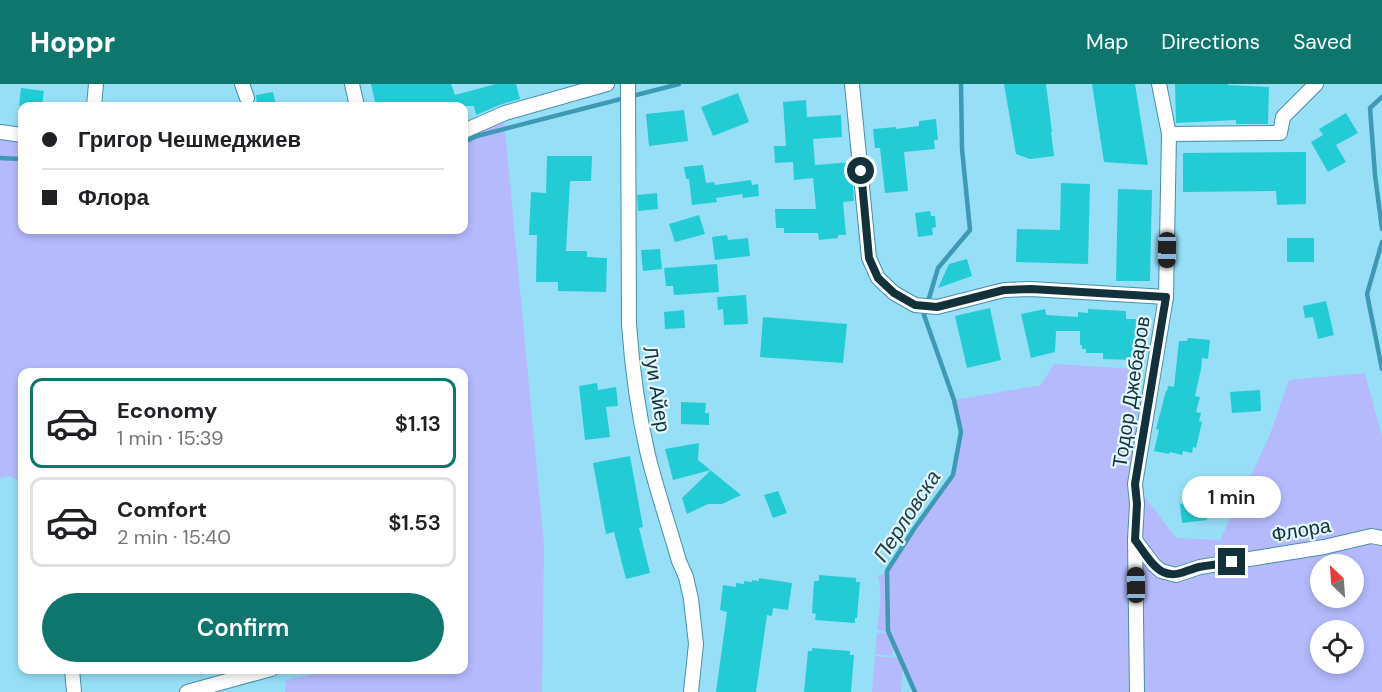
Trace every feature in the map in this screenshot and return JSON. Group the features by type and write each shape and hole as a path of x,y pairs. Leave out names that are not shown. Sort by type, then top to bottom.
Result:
{"street":[{"path":"94,102 96,84"},
{"path":"242,84 248,98"},
{"path":"352,84 356,102"},
{"path":"468,129 505,113 607,84"},
{"path":"852,84 869,258 878,278 894,293 915,305 937,307 1004,290 1031,289 1166,297"},
{"name":"Тодор Джебаров","path":"1137,692 1135,540 1137,504 1135,484 1166,297 1169,134 1159,84"},
{"path":"1169,134 1280,133 1283,117 1316,84"},
{"name":"Луи Айер","path":"628,93 628,312 631,351 648,455 691,599 696,644 691,692"},
{"path":"0,132 18,134"},
{"name":"Флора","path":"1135,540 1161,571 1176,574 1200,567 1324,547 1371,536 1382,538"},
{"path":"72,674 74,692"},
{"path":"187,692 253,674"}],"shaded area":[{"path":"504,120 544,545 542,692 285,692 286,680 315,674 468,674 468,368 18,368 18,480 11,476 0,478 0,137 18,139 18,234 468,234 468,136"},
{"path":"1054,364 1138,369 1135,484 1176,538 1220,540 1269,437 1289,380 1365,373 1382,438 1382,692 915,692 903,666 901,692 872,692 875,656 900,658 894,645 892,656 875,654 877,633 889,633 887,595 887,632 877,630 880,609 878,576 887,573 914,529 953,475 961,432 954,400 1041,385"}],"building":[{"path":"371,84 451,84 455,95 496,84 516,84 520,99 476,115 474,106 468,106 468,102 375,102"},
{"path":"1004,84 1046,84 1054,156 1030,159 1016,154"},
{"path":"1092,84 1135,84 1148,165 1104,162"},
{"path":"1175,84 1269,87 1268,124 1236,124 1236,120 1176,123"},
{"path":"21,88 44,91 42,102 19,102"},
{"path":"273,92 275,102 257,102 256,95"},
{"path":"738,93 749,122 713,136 701,107"},
{"path":"806,100 807,117 841,115 842,137 813,139 815,165 851,162 854,201 843,202 846,235 838,235 838,238 819,240 818,233 784,233 784,228 776,228 775,209 816,209 813,178 794,180 793,162 775,163 774,146 786,146 783,102"},
{"path":"684,110 688,141 649,146 646,114"},
{"path":"1346,113 1358,133 1336,145 1346,162 1328,172 1311,142 1323,135 1319,129"},
{"path":"936,119 938,140 934,140 935,149 904,152 908,191 885,193 880,148 875,148 873,129 919,126 919,121"},
{"path":"1306,152 1306,204 1277,205 1276,191 1183,192 1183,153"},
{"path":"547,156 592,156 591,181 570,181 566,251 587,251 587,257 607,258 606,292 558,291 558,282 536,282 537,235 529,235 531,192 546,193"},
{"path":"703,165 706,183 714,182 715,185 751,180 752,185 758,184 759,196 743,198 742,194 716,198 717,202 692,205 689,179 686,179 684,167"},
{"path":"1061,183 1090,184 1088,264 1016,262 1017,229 1060,230"},
{"path":"1118,189 1152,190 1150,281 1116,281"},
{"path":"657,193 658,209 638,211 637,195"},
{"path":"930,211 931,216 935,216 936,227 932,228 933,235 918,237 915,213"},
{"path":"699,215 705,234 675,242 669,224"},
{"path":"727,235 728,240 748,238 750,256 715,260 712,237"},
{"path":"1287,238 1314,238 1314,262 1287,262"},
{"path":"660,249 662,269 643,271 641,250"},
{"path":"967,259 972,276 938,288 949,264"},
{"path":"717,264 719,292 674,295 673,286 666,286 664,268"},
{"path":"746,295 748,324 724,325 723,309 718,310 717,297"},
{"path":"1326,301 1334,335 1318,339 1313,317 1305,318 1303,306"},
{"path":"990,308 1001,360 967,368 955,316"},
{"path":"1045,309 1046,315 1078,317 1078,312 1088,313 1088,309 1126,311 1126,319 1136,319 1135,354 1132,360 1103,359 1103,353 1086,353 1086,349 1082,349 1080,345 1080,331 1056,331 1055,352 1031,358 1021,314"},
{"path":"684,310 685,328 665,329 664,312"},
{"path":"763,317 847,324 843,363 760,357"},
{"path":"1188,338 1210,340 1208,359 1202,358 1195,396 1200,397 1196,412 1201,413 1199,421 1202,422 1196,448 1193,447 1192,453 1183,451 1182,455 1154,451 1159,430 1156,429 1166,391 1168,386 1174,387 1179,341 1187,341"},
{"path":"597,383 598,390 616,387 618,406 606,407 610,437 585,440 579,386"},
{"path":"1260,390 1261,411 1232,413 1230,392"},
{"path":"681,402 706,403 705,413 709,413 709,425 681,424"},
{"path":"699,443 698,460 710,470 673,480 665,449"},
{"path":"630,456 643,527 639,528 650,573 626,579 614,532 606,534 593,463"},
{"path":"711,470 741,495 722,504 708,504 687,514 682,498"},
{"path":"778,491 787,513 773,518 764,495"},
{"path":"1205,501 1207,520 1182,523 1180,504"},
{"path":"819,575 856,578 856,582 860,582 855,623 815,620 816,614 812,613 814,581 819,581"},
{"path":"759,578 792,583 788,610 773,608 772,616 767,615 756,692 716,692 727,612 720,610 723,585 736,587 736,583 759,581"},
{"path":"812,648 850,651 850,655 854,655 851,692 804,692 808,651 812,651"}],"waterway":[{"path":"468,140 679,84"},
{"name":"Перловска","path":"915,692 888,631 887,571 953,475 961,432 954,400 924,315 938,268 970,230 962,149 961,84"},
{"path":"1382,97 1370,108 1382,229"},
{"path":"0,158 18,159"},
{"path":"1382,242 1367,294 1382,369"}],"route":[{"path":"861,171 869,258 878,278 894,293 915,305 937,307 1004,290 1031,289 1166,297 1135,484 1137,504 1135,540 1154,565 1169,574 1185,573 1200,567 1232,562"}]}
